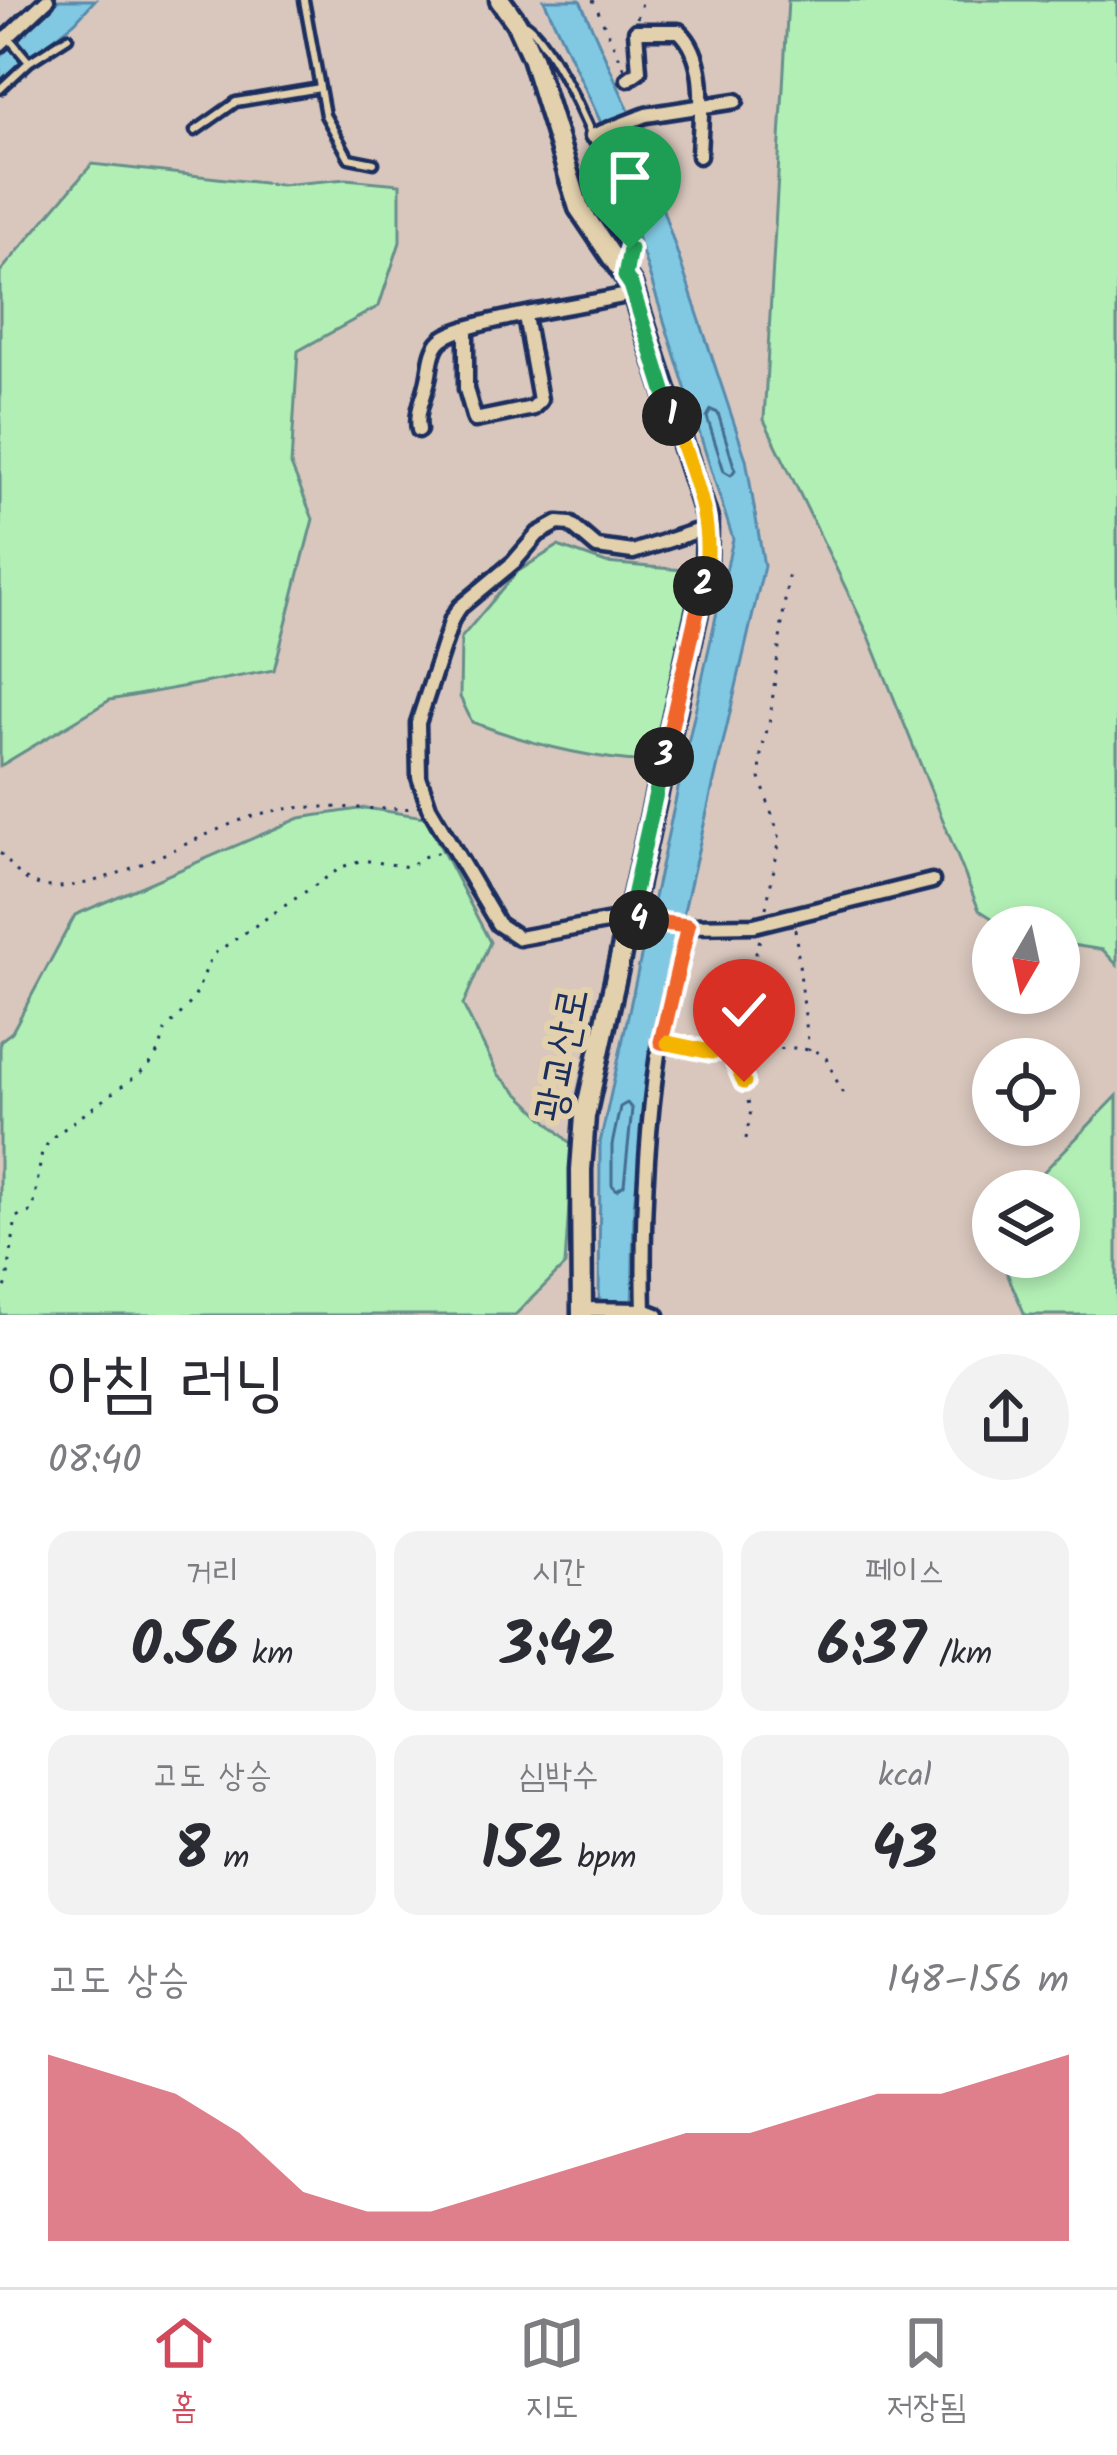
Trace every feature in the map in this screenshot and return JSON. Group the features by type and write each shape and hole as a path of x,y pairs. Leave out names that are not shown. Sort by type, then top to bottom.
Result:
{"street":[{"path":"4,41 47,0"},
{"name":"광교산로","path":"500,0 532,57 580,208 630,285 709,527 706,572 634,919 584,1129 585,1311"},
{"path":"628,79 639,71 636,31 680,31 687,38 701,89 700,156"},
{"path":"597,135 641,118 736,101"},
{"path":"419,430 417,412 442,339 466,328 595,304 630,285"},
{"path":"466,328 466,389 475,420 533,408 540,400 525,316"},
{"path":"709,527 633,552 597,548 570,524 558,523 538,534 514,562 460,607 433,669 418,723 419,776 429,807 499,924 519,938 634,919 686,926 764,922 932,880"},
{"path":"585,1311 646,1312 642,1203 661,1042 686,926"}],"lane":[{"path":"304,0 326,115 349,158 374,164"},
{"path":"514,19 533,26 547,44 597,135 630,249 630,285"},
{"path":"0,89 28,62 68,37"},
{"path":"4,41 28,62"},
{"path":"195,130 236,102 320,88"}],"path":[{"path":"592,0 628,79"},
{"path":"636,31 644,0"},
{"path":"746,1139 751,1110 730,1049 781,839 760,778 789,569"},
{"path":"0,853 34,884 54,887 90,881 142,863 258,814 310,805 429,807"},
{"path":"0,1298 7,1282 16,1216 33,1210 42,1151 53,1137 148,1067 165,1031 194,999 212,955 342,867 362,860 409,867 422,857 453,847"},
{"path":"793,915 809,1050"},
{"path":"661,1042 711,1052 809,1050 826,1058 843,1094"}],"green space":[{"path":"788,0 1117,0 1117,965 1103,950 1080,946 1080,906 977,906 869,636 764,420"},
{"path":"92,164 281,185 346,179 400,184 400,242 379,306 298,351 291,465 313,519 274,670 110,700 0,766 0,272"},
{"path":"558,546 606,563 683,570 695,582 654,755 647,762 580,753 494,730 472,722 460,697 461,638 517,572"},
{"path":"365,808 425,817 490,942 463,1005 498,1074 573,1146 565,1265 515,1315 0,1315 0,1041 12,1032 75,915 300,818"},
{"path":"1117,1096 1117,1315 1025,1315 1009,1278 1080,1278 1080,1170 1045,1170 1069,1146 1080,1146 1080,1134"}],"water":[{"path":"59,0 95,0 0,82 0,56"},
{"path":"544,0 580,0 633,120 746,459 764,566 652,1049 634,1206 632,1315 599,1315 600,1143 733,539 602,125"}],"route":[{"path":"630,249 625,276 710,538 628,919 688,926 661,1042 711,1052 730,1049 744,1082"}]}
